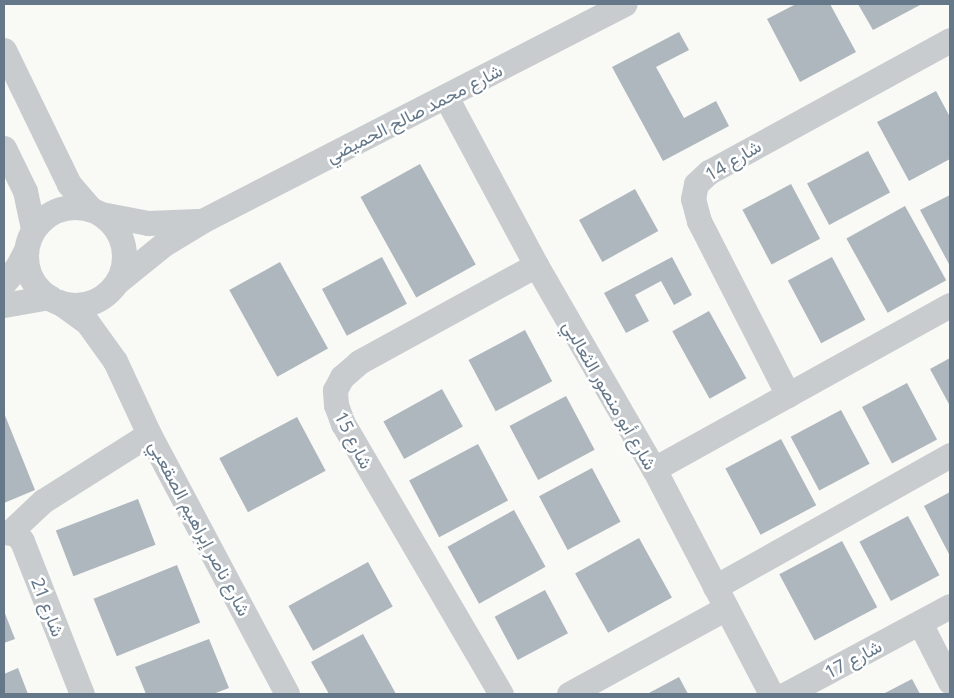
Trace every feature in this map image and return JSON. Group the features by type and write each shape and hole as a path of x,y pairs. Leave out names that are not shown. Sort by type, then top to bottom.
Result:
{"street":[{"name":"شارع محمد صالح الحميضي","path":"113,286 164,244 202,221 625,4"},
{"name":"شارع 14","path":"788,395 698,221 693,200 696,184 708,172 950,40"},
{"path":"4,50 70,184 96,212 117,230 124,250 124,261 113,286 91,302 70,304 54,300 4,306"},
{"name":"شارع أبو منصور الثعالبي","path":"446,97 536,265 654,469 770,694"},
{"path":"4,148 25,191 30,240 26,261 33,282 54,300"},
{"path":"4,283 17,267 40,221 59,209 81,207 96,212"},
{"name":"شارع محمد صالح الحميضي","path":"96,212 148,223 176,224 202,221"},
{"name":"شارع 15","path":"501,694 343,424 336,405 335,390 342,377 359,362 536,265"},
{"name":"شارع ناصر إبراهيم الصقعبي","path":"113,286 106,303 106,320 115,361"},
{"name":"شارع ناصر إبراهيم الصقعبي","path":"54,300 87,322 115,361 149,434 287,694"},
{"path":"654,469 950,305"},
{"path":"7,532 43,500 149,434"},
{"path":"569,694 950,455"},
{"name":"شارع 21","path":"7,532 16,534 22,541 82,694"},
{"name":"شارع 17","path":"786,694 950,606"},
{"path":"920,623 950,682"}],"building":[{"path":"796,4 830,4 856,52 800,82 767,19"},
{"path":"858,4 922,4 873,30"},
{"path":"679,32 689,50 656,67 684,118 716,101 729,126 663,161 612,67"},
{"path":"936,91 950,117 950,159 909,181 877,122"},
{"path":"868,151 890,192 829,225 807,183"},
{"path":"420,164 476,265 416,298 361,197"},
{"path":"791,184 820,239 772,265 742,210"},
{"path":"635,189 658,231 602,262 579,220"},
{"path":"950,195 950,266 920,210"},
{"path":"905,206 946,280 888,313 846,238"},
{"path":"382,257 407,304 347,336 322,289"},
{"path":"672,257 692,295 674,305 661,281 635,295 649,321 626,333 604,293"},
{"path":"832,257 865,320 821,343 788,280"},
{"path":"280,262 328,349 277,377 229,290"},
{"path":"709,311 746,378 710,399 672,331"},
{"path":"525,330 552,381 496,411 468,360"},
{"path":"950,358 950,406 930,369"},
{"path":"907,383 937,440 892,463 862,407"},
{"path":"442,389 463,427 404,459 383,421"},
{"path":"566,396 595,450 538,480 509,426"},
{"path":"841,410 870,464 819,491 791,437"},
{"path":"4,413 35,490 4,503"},
{"path":"297,417 326,471 248,512 219,458"},
{"path":"781,439 816,505 761,535 725,469"},
{"path":"478,444 508,501 439,537 409,481"},
{"path":"592,468 621,522 568,550 539,496"},
{"path":"950,492 950,556 924,506"},
{"path":"138,499 156,545 73,576 56,531"},
{"path":"514,510 546,567 479,604 448,547"},
{"path":"908,516 939,575 891,601 859,542"},
{"path":"639,538 672,597 608,633 575,573"},
{"path":"842,541 877,607 815,641 779,574"},
{"path":"368,562 393,607 313,651 288,606"},
{"path":"177,565 200,622 117,656 94,599"},
{"path":"545,590 568,633 518,660 495,617"},
{"path":"4,611 15,639 4,643"},
{"path":"363,634 396,694 329,694 311,662"},
{"path":"209,639 229,688 213,694 146,694 135,667"},
{"path":"18,668 28,694 4,694 4,674"},
{"path":"679,677 688,694 647,694"},
{"path":"912,679 920,694 883,694"}]}
